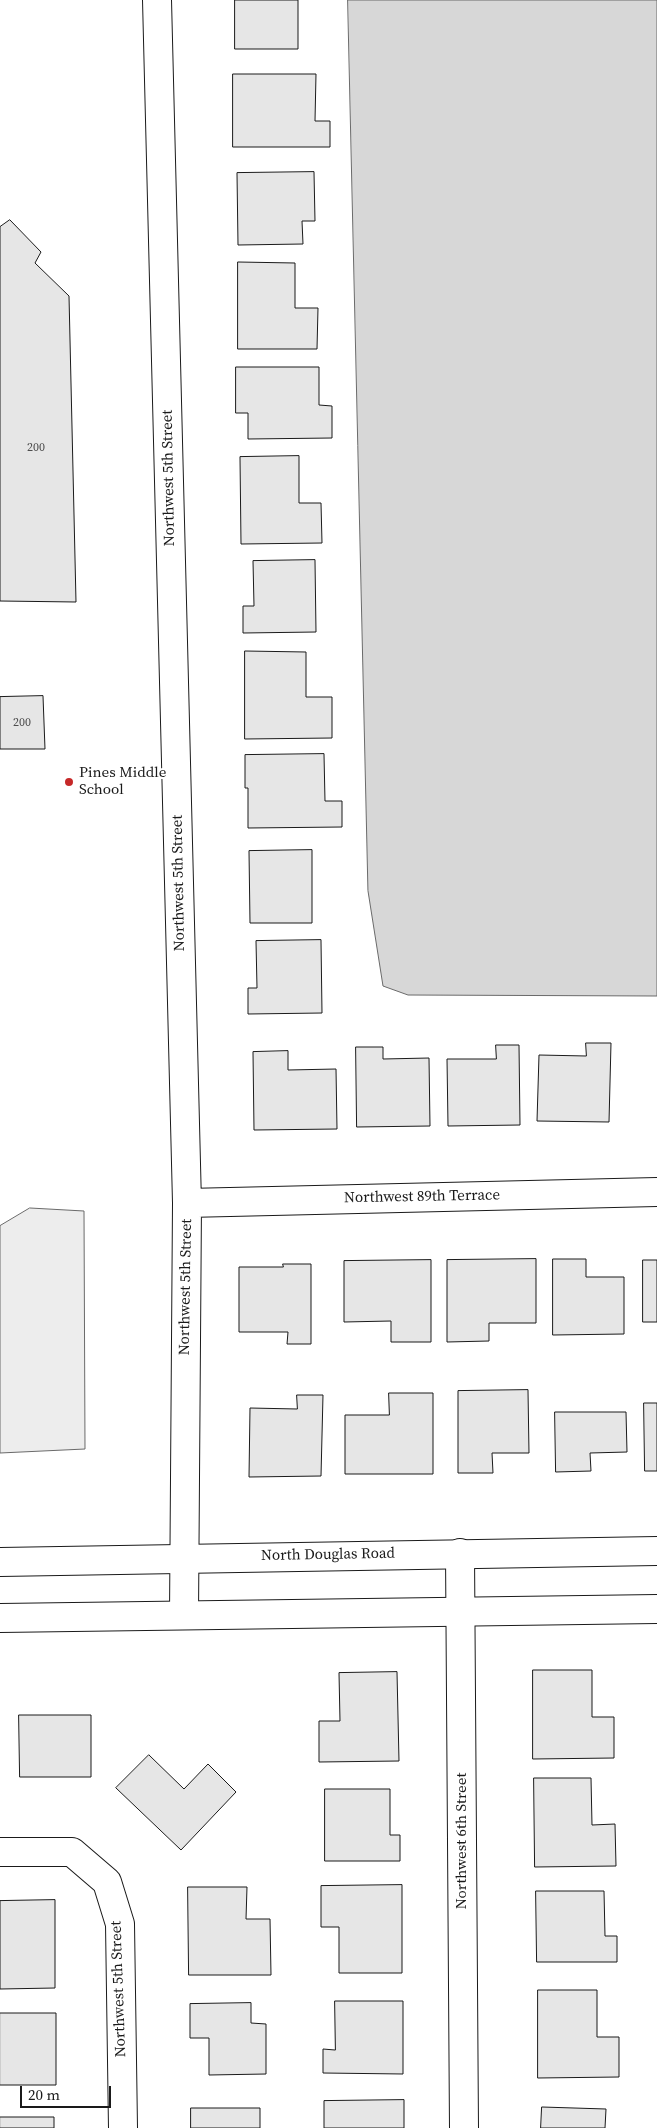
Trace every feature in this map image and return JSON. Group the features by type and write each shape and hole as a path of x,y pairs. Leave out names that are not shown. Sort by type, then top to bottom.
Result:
{"street":[{"name":"Northwest 5th Street","path":"157,0 187,1203 184,1615"},
{"name":"Northwest 89th Terrace","path":"187,1203 657,1192"},
{"name":"North Douglas Road","path":"0,1562 183,1557 657,1550"},
{"name":"Northwest 6th Street","path":"460,1553 464,2128"},
{"path":"0,1618 657,1609"},
{"name":"Northwest 5th Street","path":"0,1852 72,1852 107,1882 120,1924 123,2128"}],"shaded area":[{"path":"348,0 657,0 657,996 408,995 383,986 368,891"},
{"path":"30,1208 84,1211 85,1449 0,1453 0,1226"}],"building":[{"path":"235,0 298,0 298,49 235,49"},
{"path":"233,74 316,74 315,121 330,121 330,147 233,147"},
{"path":"314,172 315,221 302,221 303,244 238,245 237,173"},
{"path":"10,220 41,252 35,263 69,296 76,602 0,601 0,227"},
{"path":"238,262 295,263 295,308 318,308 317,349 238,349"},
{"path":"236,367 319,367 319,405 332,406 332,438 248,439 248,413 236,413"},
{"path":"299,456 299,503 321,503 322,543 241,544 240,457"},
{"path":"315,560 316,632 243,633 243,606 254,606 253,561"},
{"path":"245,651 306,652 306,697 332,697 332,738 245,739"},
{"name":"Pines Middle School","path":"43,696 45,749 0,749 0,697"},
{"path":"324,754 325,801 342,801 342,827 248,828 248,788 245,788 245,755"},
{"path":"312,850 312,923 250,923 249,851"},
{"path":"321,940 322,1013 248,1014 248,988 257,988 256,941"},
{"path":"586,1043 611,1043 609,1122 537,1121 539,1055 586,1056"},
{"path":"496,1045 519,1045 520,1125 448,1126 447,1059 496,1059"},
{"path":"356,1047 383,1047 383,1059 429,1058 430,1126 357,1127"},
{"path":"288,1051 288,1070 336,1069 337,1129 254,1130 253,1052"},
{"path":"536,1259 536,1323 489,1323 489,1341 447,1342 447,1260"},
{"path":"553,1259 586,1259 586,1277 624,1277 624,1334 553,1335"},
{"path":"431,1260 431,1342 391,1342 391,1321 344,1322 344,1261"},
{"path":"643,1260 657,1260 657,1322 643,1322"},
{"path":"283,1264 311,1264 311,1344 287,1344 288,1332 239,1332 239,1267 283,1267"},
{"path":"528,1390 529,1453 492,1453 493,1473 458,1473 458,1391"},
{"path":"389,1393 433,1393 433,1474 345,1474 345,1415 389,1415"},
{"path":"297,1395 323,1395 321,1476 249,1477 250,1408 297,1409"},
{"path":"644,1403 657,1403 657,1471 645,1471"},
{"path":"555,1412 626,1412 627,1452 590,1453 591,1471 556,1472"},
{"path":"533,1670 592,1670 592,1717 614,1717 614,1758 533,1759"},
{"path":"397,1672 399,1761 319,1762 319,1721 340,1721 339,1673"},
{"path":"19,1715 91,1715 91,1777 20,1777"},
{"path":"149,1755 184,1789 208,1764 236,1792 181,1850 116,1788"},
{"path":"534,1778 591,1778 592,1825 615,1824 616,1866 535,1867"},
{"path":"325,1789 390,1789 390,1835 400,1835 400,1861 325,1861"},
{"path":"402,1885 402,1973 339,1973 339,1927 321,1927 321,1886"},
{"path":"188,1887 247,1887 246,1919 270,1919 271,1975 189,1975"},
{"path":"536,1891 604,1891 605,1936 617,1936 617,1962 537,1962"},
{"path":"55,1900 55,1988 0,1989 0,1901"},
{"path":"538,1990 597,1990 597,2037 619,2037 619,2077 538,2078"},
{"path":"335,2001 403,2001 403,2074 323,2073 323,2049 335,2050"},
{"path":"251,2003 251,2023 266,2024 266,2074 209,2075 209,2038 190,2038 190,2004"},
{"path":"0,2013 56,2013 56,2085 0,2085"},
{"path":"404,2100 404,2128 324,2128 324,2101"},
{"path":"542,2107 606,2109 605,2128 541,2128"},
{"path":"191,2108 260,2108 260,2128 191,2128"},
{"path":"0,2117 54,2117 54,2128 0,2128"}],"place":[{"name":"Pines Middle School","path":"69,782"}]}
